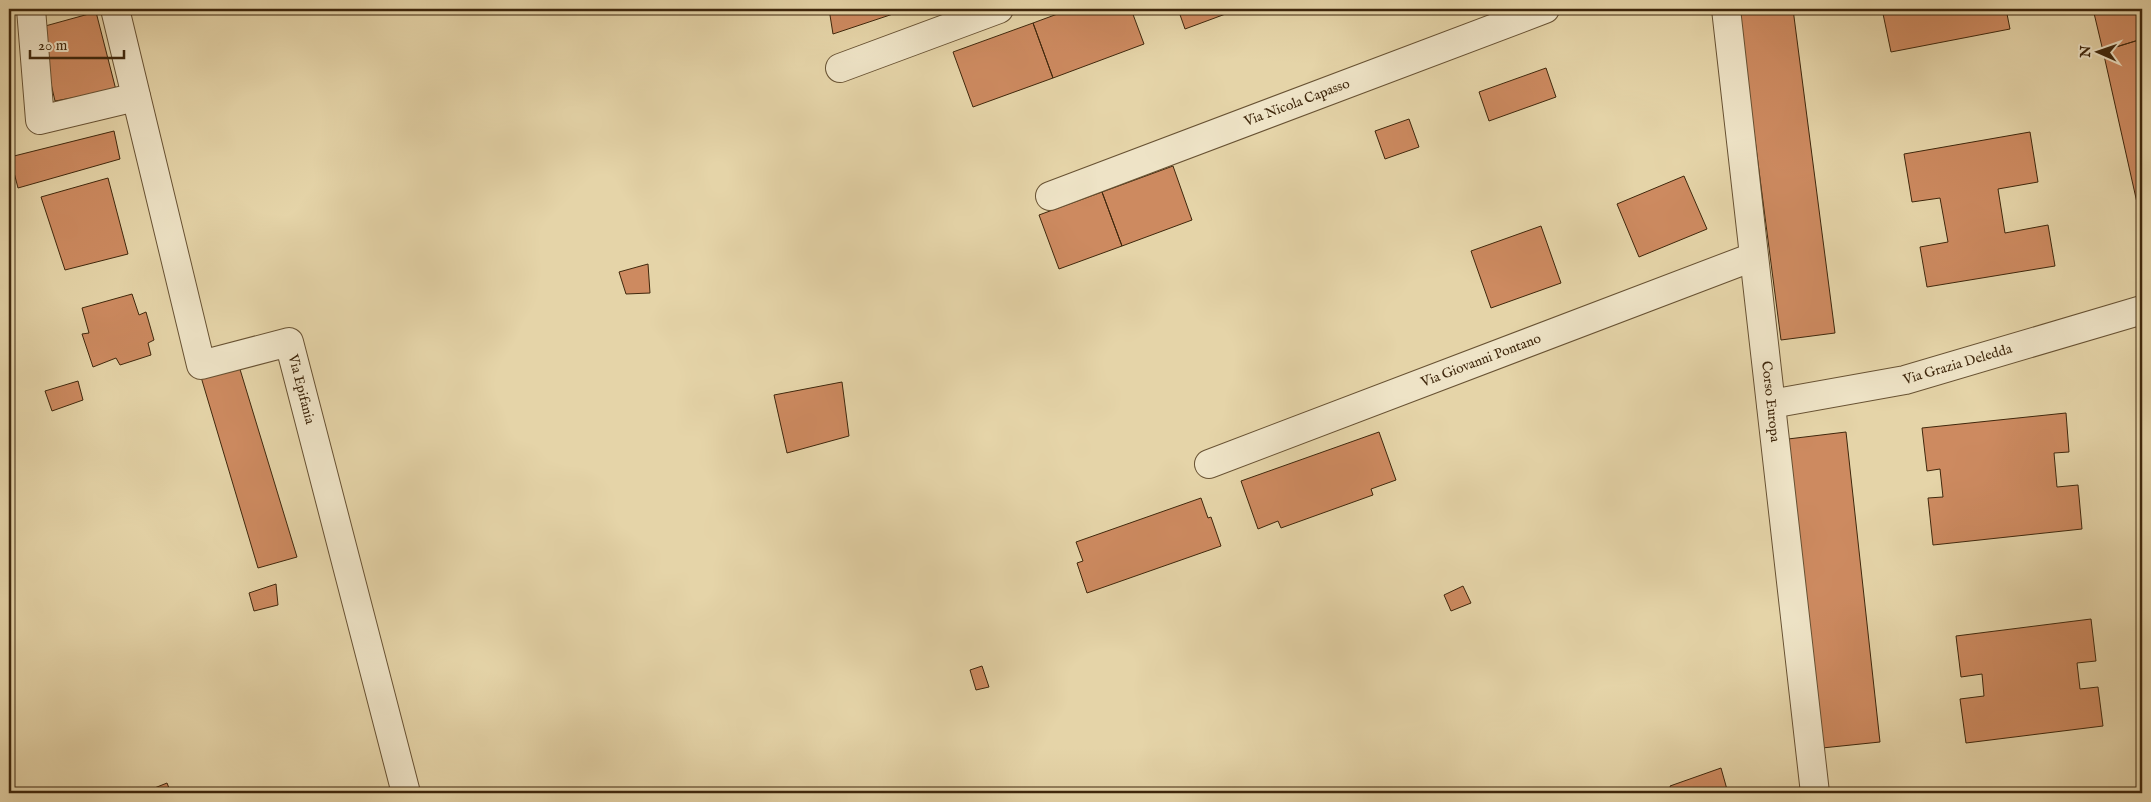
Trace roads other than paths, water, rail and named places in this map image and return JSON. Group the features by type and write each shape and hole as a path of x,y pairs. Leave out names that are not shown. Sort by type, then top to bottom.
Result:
{"street":[{"path":"31,9 40,120 136,97"},
{"name":"Via Epifania","path":"115,9 201,365 289,342 406,793"},
{"path":"840,68 999,9"},
{"name":"Via Nicola Capasso","path":"1050,196 1545,9"},
{"name":"Corso Europa","path":"1726,9 1815,793"},
{"name":"Via Giovanni Pontano","path":"1209,464 1754,257"},
{"name":"Via Grazia Deledda","path":"1771,404 1905,380 2142,310"}]}
